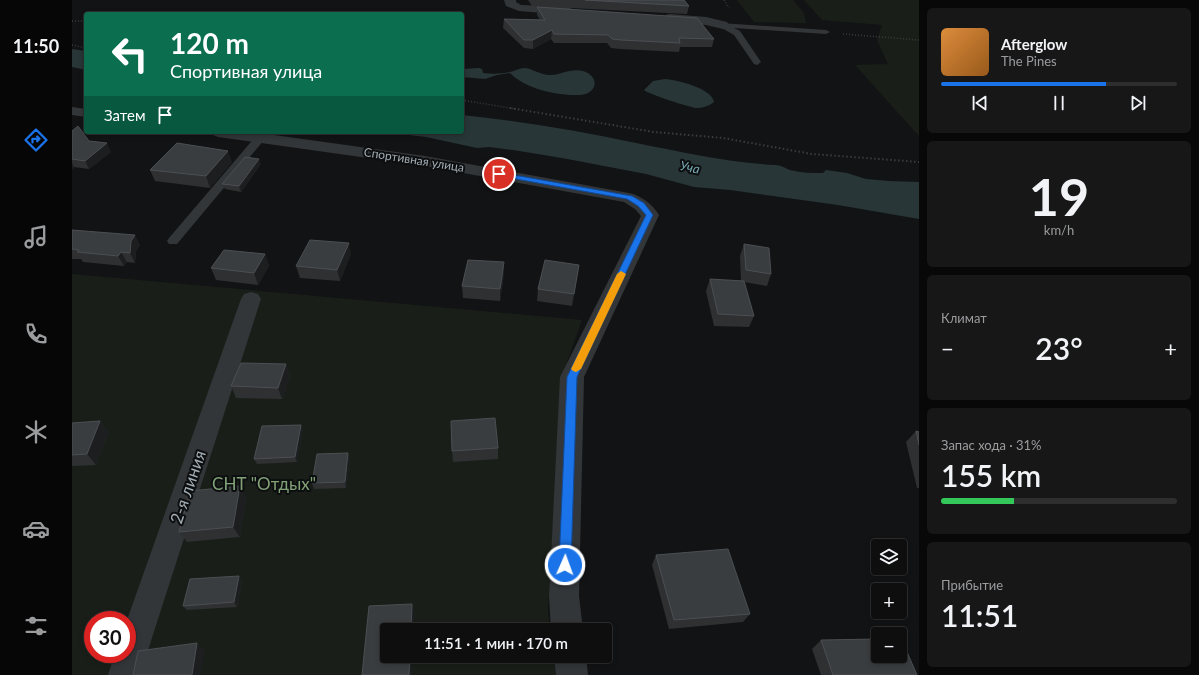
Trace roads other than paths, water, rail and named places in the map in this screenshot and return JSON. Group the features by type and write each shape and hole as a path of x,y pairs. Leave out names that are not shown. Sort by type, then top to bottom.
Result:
{"street":[{"path":"510,0 510,4 519,8 582,12"},
{"path":"661,17 706,21 724,25"},
{"path":"72,111 84,113"},
{"name":"Спортивная улица","path":"232,134 425,161 629,198 641,205 650,215 572,377 564,596 566,623"},
{"name":"2-я линия","path":"124,675 251,299"},
{"path":"571,663 572,675"}],"lane":[{"path":"724,25 826,32"},
{"path":"724,25 737,33 757,62"},
{"path":"173,241 260,138"}],"water":[{"path":"72,49 84,51 84,70 72,67"},
{"path":"479,68 482,69 483,73 493,74 507,73 525,68 548,75 579,70 588,73 592,77 595,84 590,92 586,94 571,95 552,93 524,83 516,79 510,73 485,79 464,77 464,69"},
{"path":"665,79 685,83 701,89 712,97 714,102 701,108 696,108 660,97 644,90 653,81"},
{"name":"Уча","path":"464,115 571,130 723,160 778,165 798,172 823,173 826,170 847,173 866,179 919,182 919,219 838,205 730,190 694,187 646,174 562,158 489,147 477,148 426,137 401,134 464,134"}],"park label":[{"name":"СНТ \"Отдых\"","path":"264,484"}]}
